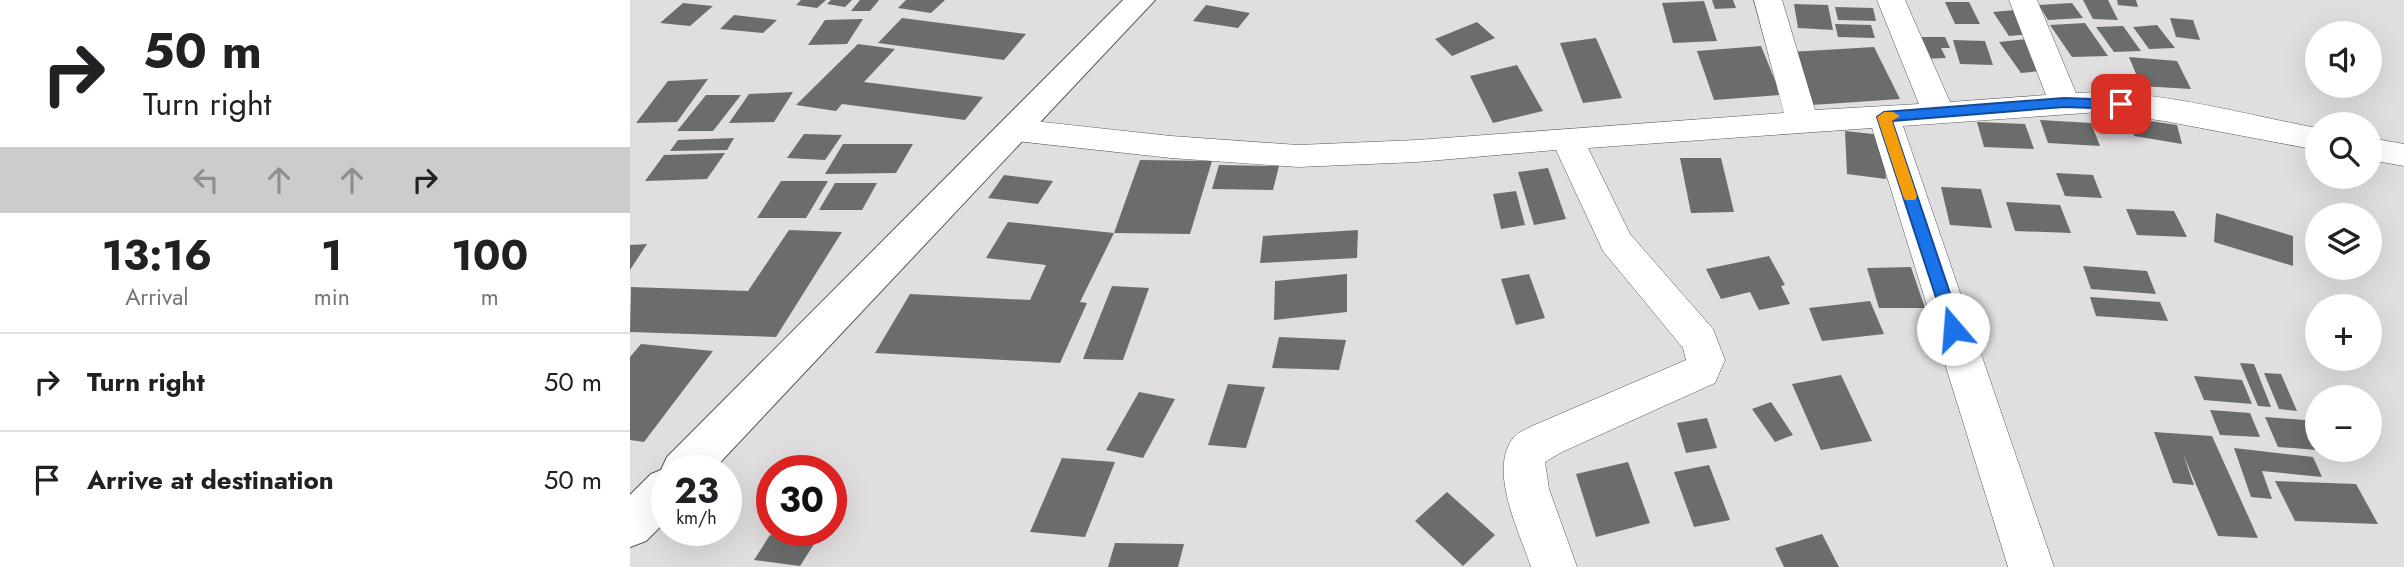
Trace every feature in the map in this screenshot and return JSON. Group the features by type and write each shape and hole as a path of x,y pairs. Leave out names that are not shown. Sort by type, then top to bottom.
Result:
{"street":[{"path":"699,455 1140,0"},
{"path":"1768,0 1803,122"},
{"path":"1891,0 1939,113"},
{"path":"2023,0 2064,102"},
{"path":"1015,130 1171,147 1298,156 1418,151 2064,102 2100,102 2164,110 2305,137"},
{"path":"1884,117 2031,567"},
{"path":"1554,567 1525,483 1522,464 1528,451 1547,439 1701,371 1706,364 1706,356 1699,340 1615,242 1567,138"},
{"path":"2382,151 2404,155"},
{"path":"630,526 651,504"}],"building":[{"path":"801,0 826,0 817,8 796,5"},
{"path":"831,0 852,0 845,7 827,4"},
{"path":"860,0 879,0 870,11 851,11"},
{"path":"906,0 945,0 931,13 898,8"},
{"path":"1712,0 1733,0 1736,8 1715,9"},
{"path":"2083,0 2108,0 2118,20 2093,19"},
{"path":"2117,0 2136,0 2138,7 2118,5"},
{"path":"1704,1 1717,41 1673,43 1662,3"},
{"path":"1945,2 1969,2 1980,24 1955,24"},
{"path":"683,3 713,6 690,26 660,23"},
{"path":"2072,3 2083,18 2048,20 2039,5"},
{"path":"1794,4 1828,5 1833,30 1798,28"},
{"path":"1206,5 1250,13 1238,28 1193,21"},
{"path":"1835,7 1873,8 1876,21 1838,20"},
{"path":"2015,10 2033,34 2009,36 1993,12"},
{"path":"734,15 777,20 763,33 720,29"},
{"path":"902,18 1026,34 1004,60 878,43"},
{"path":"2170,18 2193,20 2200,40 2176,37"},
{"path":"863,19 847,44 808,45 825,20"},
{"path":"1477,22 1495,38 1452,56 1435,39"},
{"path":"2085,23 2108,56 2072,57 2050,25"},
{"path":"1835,24 1871,25 1875,38 1838,37"},
{"path":"2157,25 2175,48 2149,49 2133,27"},
{"path":"2123,26 2141,51 2114,52 2096,27"},
{"path":"1912,37 1945,37 1950,48 1941,48 1946,58 1923,59"},
{"path":"1596,38 1622,98 1583,103 1560,43"},
{"path":"2027,39 2050,70 2021,73 1999,42"},
{"path":"1953,40 1985,41 1993,65 1960,64"},
{"path":"858,44 895,49 864,82 983,97 965,120 842,104 836,111 796,105"},
{"path":"1761,46 1781,95 1714,100 1697,51"},
{"path":"1874,47 1900,99 1812,105 1790,52"},
{"path":"2129,57 2177,61 2191,89 2141,86"},
{"path":"1517,65 1543,111 1493,123 1470,76"},
{"path":"708,79 677,122 636,123 668,81"},
{"path":"793,92 774,122 729,123 749,94"},
{"path":"706,95 741,95 713,131 677,131"},
{"path":"2130,118 2177,125 2182,144 2134,136"},
{"path":"2040,120 2091,123 2100,146 2048,143"},
{"path":"1977,122 2025,124 2034,149 1984,147"},
{"path":"1845,131 1882,135 1886,179 1847,174"},
{"path":"804,134 842,135 825,160 787,158"},
{"path":"734,138 727,150 670,151 678,140"},
{"path":"843,144 913,144 896,173 825,174"},
{"path":"725,153 707,179 645,181 664,155"},
{"path":"1680,158 1721,158 1734,212 1691,213"},
{"path":"1140,160 1212,161 1190,234 1114,233"},
{"path":"1219,165 1279,166 1273,190 1212,189"},
{"path":"1548,168 1566,219 1534,225 1518,172"},
{"path":"2056,173 2093,175 2102,198 2065,196"},
{"path":"1004,175 1053,181 1038,204 988,198"},
{"path":"781,181 828,181 806,218 757,218"},
{"path":"835,183 877,183 862,210 819,210"},
{"path":"1941,187 1981,189 1992,228 1950,225"},
{"path":"1516,191 1525,225 1501,229 1493,194"},
{"path":"2006,202 2060,205 2071,233 2015,231"},
{"path":"2126,209 2174,211 2187,237 2137,235"},
{"path":"2216,213 2293,236 2293,266 2214,242"},
{"path":"1008,222 1114,233 1080,302 1087,303 1060,363 875,353 910,294 1030,300 1046,265 986,258"},
{"path":"789,230 842,232 776,337 630,332 631,287 748,291"},
{"path":"1358,230 1357,258 1260,263 1263,236"},
{"path":"647,244 630,270 630,245"},
{"path":"1769,256 1785,285 1781,286 1790,304 1759,310 1750,292 1721,299 1706,269"},
{"path":"2083,266 2147,271 2156,294 2091,289"},
{"path":"1911,267 1925,308 1879,308 1867,268"},
{"path":"1347,274 1347,312 1274,320 1275,281"},
{"path":"1529,274 1545,318 1516,325 1501,279"},
{"path":"1112,286 1149,288 1123,360 1083,359"},
{"path":"2090,297 2160,302 2168,321 2096,316"},
{"path":"1870,301 1884,334 1822,341 1809,308"},
{"path":"1279,337 1346,340 1339,370 1272,368"},
{"path":"641,344 713,351 644,442 630,440 630,357"},
{"path":"2240,363 2254,364 2271,407 2258,406"},
{"path":"2264,373 2281,374 2297,411 2279,409"},
{"path":"1841,375 1872,441 1821,450 1792,384"},
{"path":"2194,376 2242,380 2252,404 2204,400"},
{"path":"1228,384 1265,387 1246,448 1208,445"},
{"path":"1139,392 1175,399 1143,458 1106,450"},
{"path":"1771,402 1793,435 1775,442 1752,409"},
{"path":"2210,410 2250,413 2260,437 2220,435"},
{"path":"2265,417 2305,420 2305,449 2278,447"},
{"path":"1707,418 1717,448 1686,453 1677,423"},
{"path":"2154,432 2212,436 2258,538 2218,536 2183,454 2194,485 2173,483"},
{"path":"2234,448 2305,456 2305,462 2315,462 2322,477 2262,471 2272,499 2251,497"},
{"path":"1062,458 1115,462 1085,537 1030,532"},
{"path":"1628,462 1650,523 1596,537 1576,474"},
{"path":"1709,465 1730,520 1694,527 1674,472"},
{"path":"2275,481 2356,484 2378,524 2295,521"},
{"path":"1447,492 1495,535 1463,566 1415,521"},
{"path":"1822,534 1839,567 1784,567 1775,548"},
{"path":"1115,543 1184,544 1178,567 1108,567"},
{"path":"763,546 813,546 800,566 754,560"}],"slow traffic":[{"path":"1893,116 1884,117 1910,196"}],"route":[{"path":"1953,329 1884,117 2064,102 2121,104"}]}
